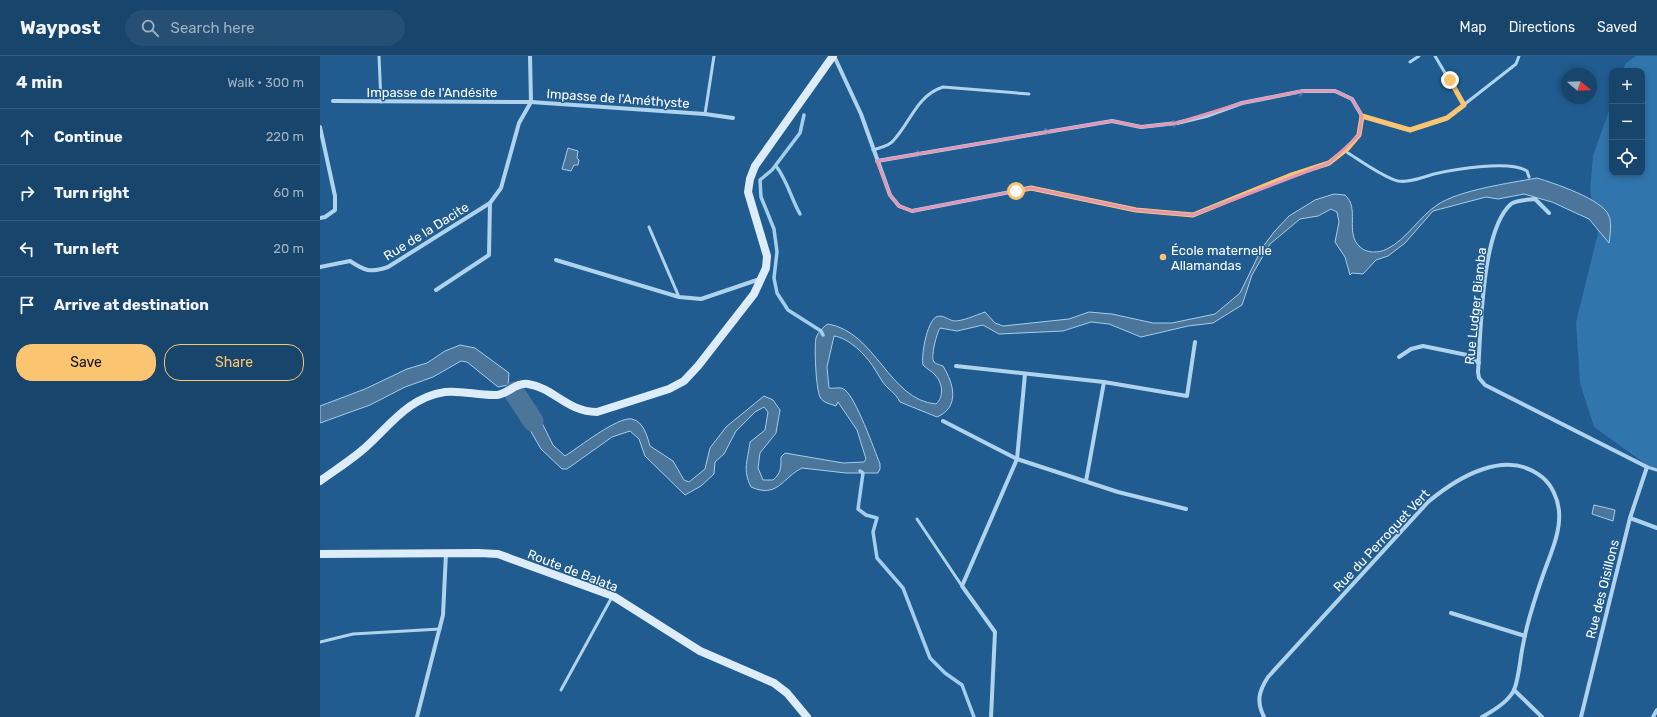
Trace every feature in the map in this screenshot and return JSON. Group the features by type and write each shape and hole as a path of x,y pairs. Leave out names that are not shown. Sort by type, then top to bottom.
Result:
{"street":[{"path":"530,56 531,102"},
{"path":"320,481 366,447 406,407 421,399 444,392 457,391 499,395 520,384 527,384 586,412 597,412 669,389 684,381 698,366 754,294 762,278 766,268 767,256 748,192 750,179 761,157 833,56 860,114 877,161 890,195 899,206 912,211 1031,188 1136,210 1193,215 1289,176 1329,163 1345,151 1359,135 1362,116 1352,99 1336,92 1303,91 1242,103 1206,116 1178,123 1141,128 1112,121 877,161"},
{"name":"Impasse de l'Andésite","path":"333,101 531,102"},
{"name":"Impasse de l'Améthyste","path":"531,102 705,114 733,118"},
{"name":"Rue de la Dacite","path":"320,266 350,261 363,270 374,272 388,267 490,203 501,188 520,124 531,102"},
{"path":"320,127 336,196 335,210 326,217 320,218"},
{"name":"Rue Ludger Biamba","path":"1549,213 1535,199 1512,203 1501,215 1494,233 1488,259 1479,378 1485,385 1647,467"},
{"name":"Rue de la Dacite","path":"436,290 489,255 490,203"},
{"path":"556,260 678,297 701,299 762,278"},
{"path":"956,366 1104,382 1188,396 1195,342"},
{"path":"1399,357 1411,349 1423,346 1467,355 1479,363"},
{"path":"991,717 995,632 962,586 1017,459 1025,374"},
{"path":"1086,481 1104,382"},
{"path":"943,421 1017,459 1118,492 1186,509"},
{"name":"Rue du Perroquet Vert","path":"1264,717 1260,709 1259,696 1268,677 1428,502 1444,489 1462,479 1499,465 1519,466 1537,473 1545,479 1556,498 1559,510 1559,524 1555,540 1528,617 1514,690"},
{"name":"Rue des Oisillons","path":"1581,717 1630,518 1647,467"},
{"path":"1630,518 1657,528"},
{"path":"417,717 443,615 446,553"},
{"name":"Route de Balata","path":"320,554 498,554 613,596 700,651 774,684 787,693 807,717"},
{"path":"1451,613 1525,636"},
{"path":"1482,717 1502,703 1514,690 1542,717"},
{"path":"1653,717 1657,710"}],"lane":[{"path":"379,56 381,102"},
{"name":"Impasse de l'Améthyste","path":"705,114 714,56"},
{"path":"1410,62 1419,56"},
{"path":"1435,56 1464,105"},
{"path":"1362,116 1410,130 1447,118 1516,64 1519,56"},
{"path":"873,150 892,142 915,108 935,90 943,87 1029,94"},
{"path":"1345,151 1378,171 1398,180 1417,179 1461,169 1490,166 1522,167 1527,171 1529,177"},
{"path":"649,227 678,297"},
{"name":"Rue Ludger Biamba","path":"1647,467 1657,470"},
{"path":"917,519 962,586"},
{"path":"561,690 613,596"},
{"path":"320,642 352,634 440,629"}],"highlighted area":[{"path":"1303,91 1335,91 1352,99 1362,116 1359,135 1329,163 1193,215 1136,210 1031,188 912,211 899,206 890,195 877,161 1007,138 1112,121 1141,127 1177,123 1242,103"}],"shaded area":[{"path":"1636,56 1657,56 1657,469 1647,465 1594,427 1580,383 1576,322 1598,233 1590,190 1593,156 1609,111 1609,176 1645,176 1645,68 1624,68 1625,64"},
{"path":"568,148 578,151 578,165 574,165 571,171 562,169"},
{"path":"1537,178 1577,192 1605,210 1609,216 1610,222 1609,243 1589,219 1552,202 1524,194 1498,199 1486,197 1433,211 1405,243 1388,256 1376,260 1363,274 1352,273 1350,275 1345,257 1335,242 1339,222 1337,212 1331,209 1318,216 1300,219 1270,244 1252,275 1242,305 1213,323 1188,326 1141,337 1109,324 1091,322 1063,331 999,334 983,325 957,331 940,328 934,345 933,360 935,363 943,366 950,380 953,394 949,407 944,413 937,417 900,402 884,384 871,363 857,348 840,337 834,336 827,367 829,388 839,388 845,390 854,403 880,464 878,473 846,473 802,468 774,489 760,490 751,487 746,470 747,459 750,442 765,430 768,412 764,407 755,412 736,431 724,454 715,462 714,474 701,486 685,495 645,456 639,439 630,431 612,437 567,469 562,469 541,449 515,404 518,398 523,394 538,415 553,445 565,456 617,422 632,419 642,426 650,446 673,461 684,480 689,482 705,469 710,448 726,427 764,396 773,400 780,410 776,433 760,453 758,468 763,480 773,480 778,475 781,457 785,453 843,463 864,462 866,459 857,430 838,402 836,406 821,399 817,386 815,350 816,338 821,330 828,324 844,330 859,339 906,391 920,400 936,404 939,401 942,390 940,382 934,374 923,365 923,360 927,332 936,317 941,316 958,321 985,312 995,323 1003,326 1069,319 1089,312 1112,314 1153,323 1172,323 1215,314 1240,293 1262,248 1274,232 1289,216 1315,200 1334,194 1345,195 1352,206 1352,227 1355,240 1362,249 1369,252 1376,252 1387,249 1401,240 1424,216 1437,205 1447,200 1471,191"},
{"path":"460,345 475,348 509,373 508,385 498,387 467,362 461,361 433,377 405,387 370,405 320,423 320,406 365,389 407,369 427,363 445,351"},
{"path":"1594,505 1615,510 1613,521 1592,514"}],"waterway":[{"path":"804,115 800,133 772,170 760,180 761,197 774,229 777,252 774,278 777,293 788,310 821,331 823,335"},
{"path":"776,166 783,177 800,214"},
{"path":"514,392 533,421"},
{"path":"860,471 863,473 858,509 866,515 877,518 873,532 877,558 903,588 930,658 945,673 962,685 974,717"}],"place":[{"name":"École maternelle Allamandas","path":"1163,257"}],"route":[{"path":"1016,191 1031,188 1136,210 1193,215 1289,176 1329,163 1348,148 1359,135 1362,116 1410,130 1447,118 1464,105 1450,80"}]}
